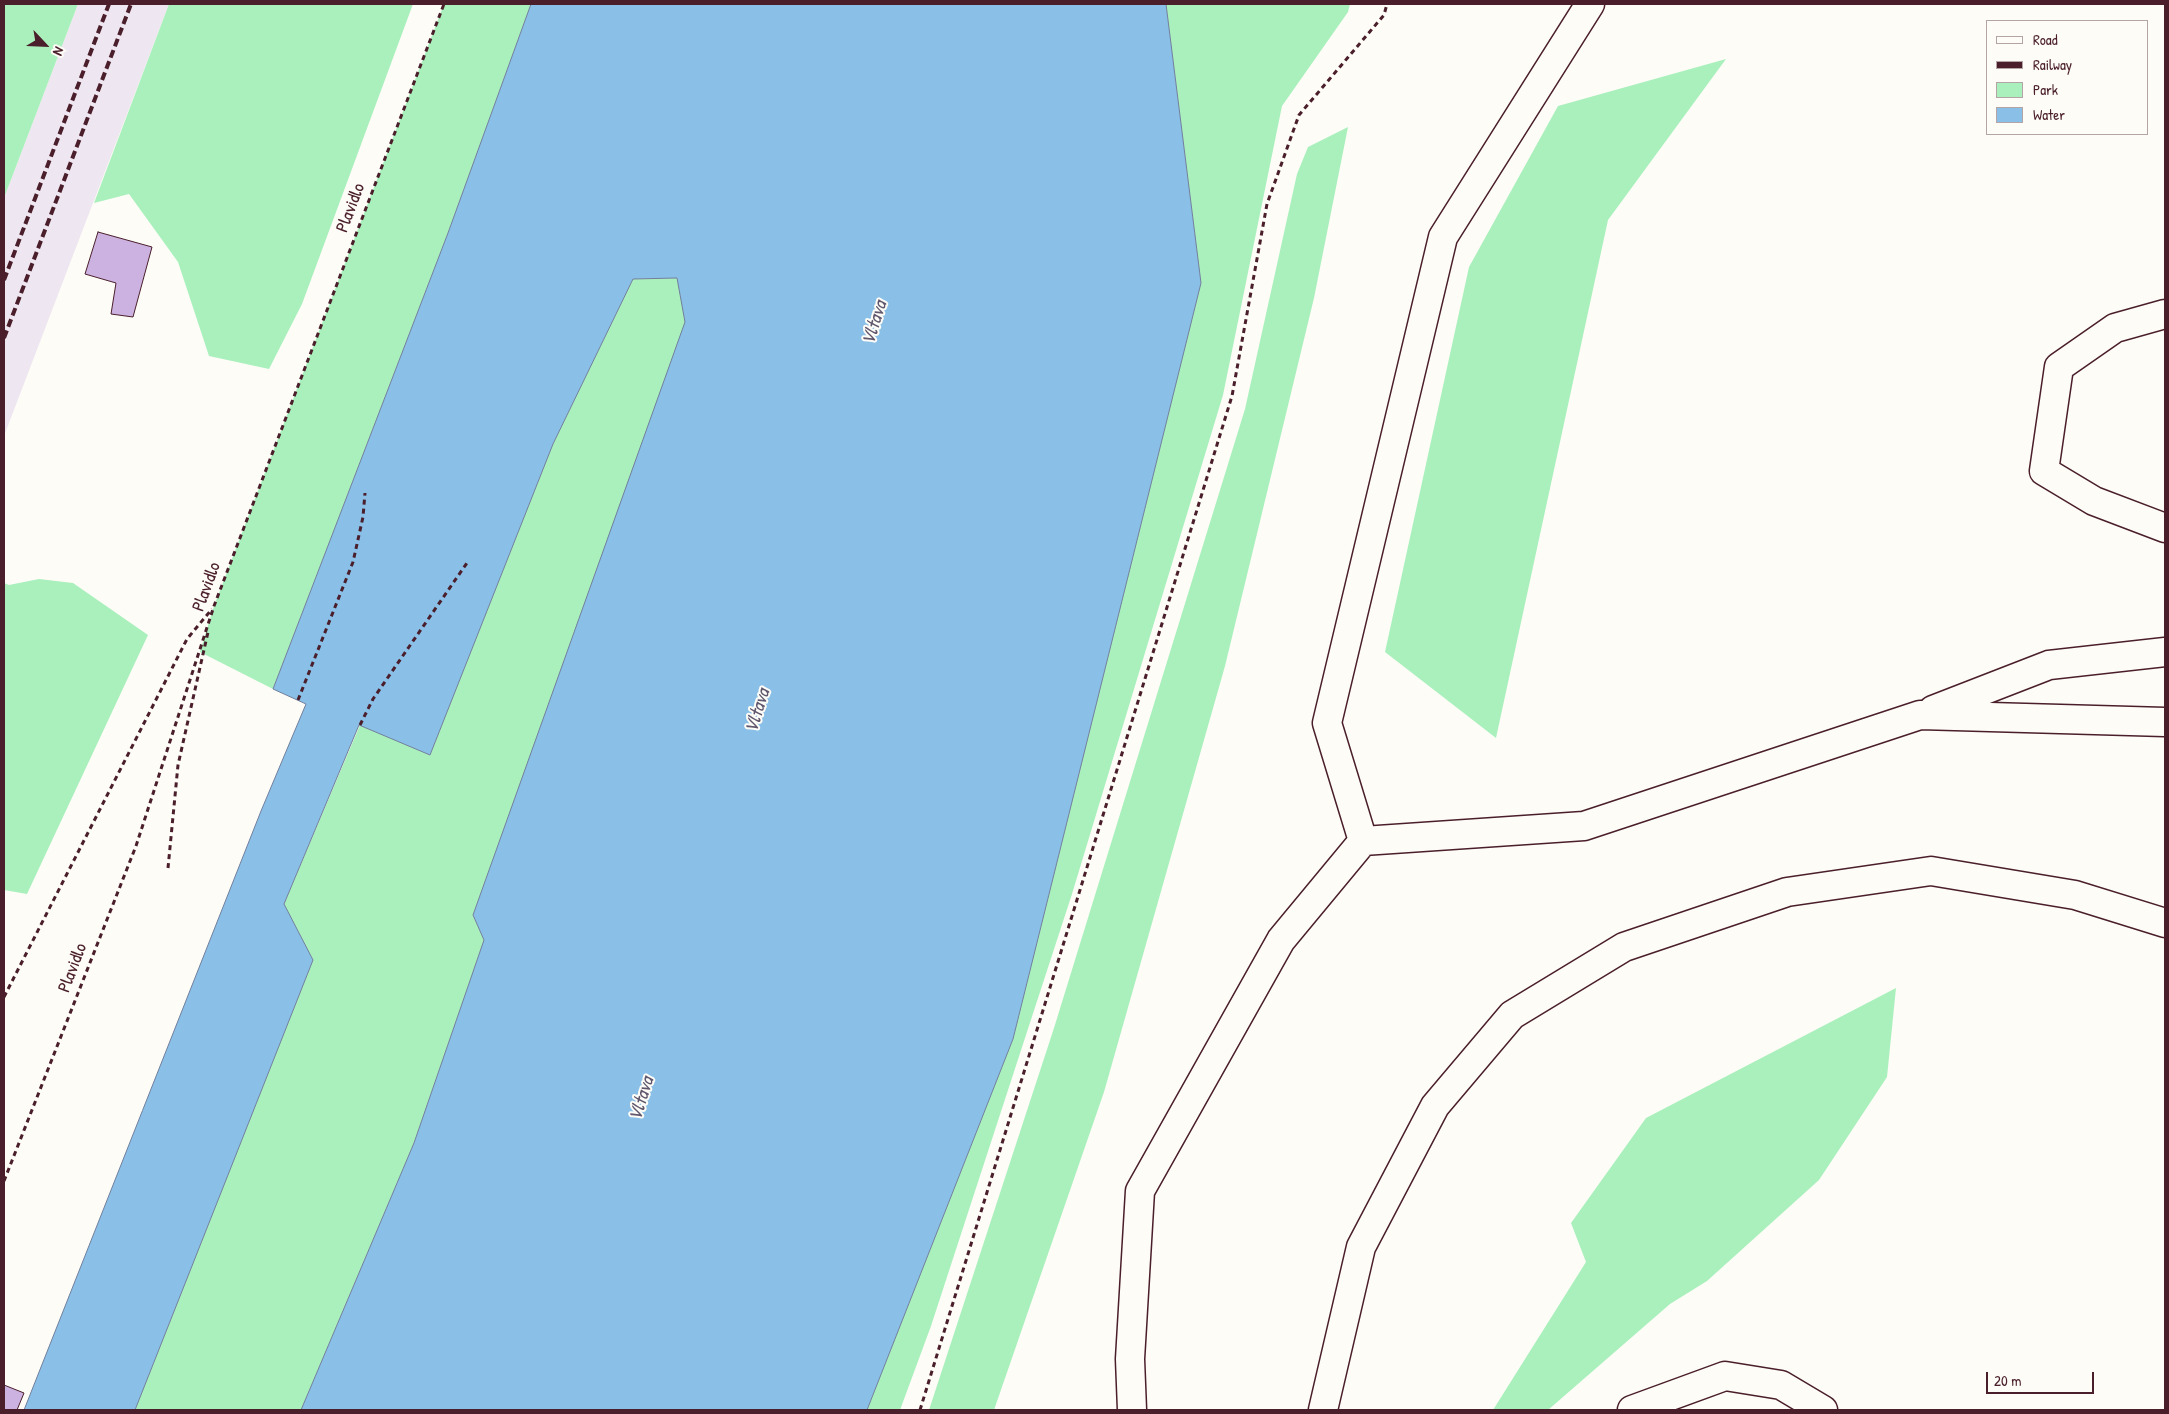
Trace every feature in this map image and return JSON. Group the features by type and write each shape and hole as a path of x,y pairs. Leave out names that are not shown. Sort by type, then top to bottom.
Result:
{"lane":[{"path":"1362,842 1327,723 1443,237 1590,4"},
{"path":"2165,314 2115,328 2059,367 2044,471 2094,501 2165,528"},
{"path":"1132,1410 1130,1359 1140,1191 1281,940 1362,842 1584,826 1920,715 2049,665 2165,652"},
{"path":"1920,715 2165,722"},
{"path":"1323,1410 1361,1247 1436,1106 1512,1015 1624,947 1787,892 1931,871 2075,895 2165,923"},
{"path":"1632,1410 1725,1376 1781,1385 1824,1410"}],"path":[{"name":"Plavidlo","path":"4,1182 136,846 214,606 444,4"},
{"path":"920,1410 1232,396 1267,204 1299,115 1384,15 1387,4"},
{"path":"298,700 353,562 363,517 365,493"},
{"path":"360,725 373,699 470,560"},
{"path":"168,868 178,765 214,606"},
{"path":"4,997 188,639 214,606"}],"shaded area":[{"path":"78,4 169,4 4,436 4,198"}],"green space":[{"path":"4,4 78,4 4,198"},
{"path":"169,4 413,4 302,304 269,369 209,356 178,262 129,194 94,203"},
{"path":"444,4 531,4 448,233 273,689 200,652 214,606"},
{"path":"1166,4 1350,4 1348,12 1282,106 1223,395 1072,894 931,1326 900,1410 867,1410 1013,1039 1201,283"},
{"path":"1726,59 1608,220 1496,738 1385,652 1469,267 1558,106"},
{"path":"1348,127 1314,298 1225,666 1104,1092 994,1410 929,1410 1054,1028 1245,409 1297,174 1308,147"},
{"path":"677,278 686,322 473,915 484,940 414,1143 301,1410 135,1410 313,960 284,904 360,725 430,755 553,444 633,279"},
{"path":"39,579 73,583 148,635 27,894 4,890 4,583 9,585"},
{"path":"1896,988 1887,1077 1819,1180 1707,1281 1670,1304 1548,1410 1493,1410 1586,1262 1571,1223 1646,1118"}],"water":[{"name":"Vltava","path":"531,4 1166,4 1201,283 1013,1039 867,1410 301,1410 414,1143 484,940 473,915 685,322 677,278 633,279 553,444 430,755 359,725 284,904 313,960 135,1410 24,1410 261,811 306,704 273,689 448,233"}],"building":[{"path":"98,232 152,247 133,317 111,314 116,283 85,274"},
{"path":"4,1385 24,1393 17,1410 4,1410"}],"railway":[{"path":"4,280 109,4"},
{"path":"4,338 131,4"}]}
